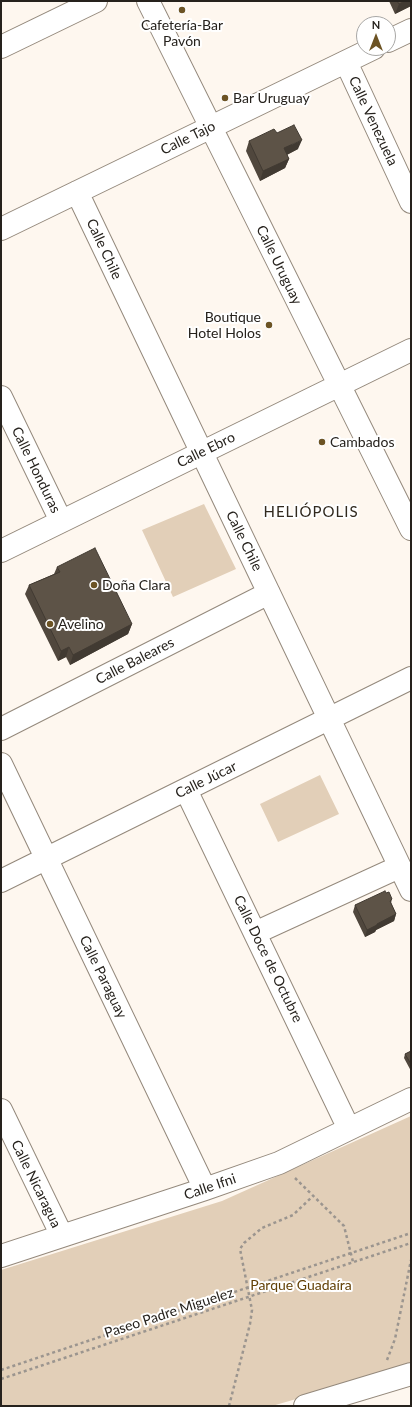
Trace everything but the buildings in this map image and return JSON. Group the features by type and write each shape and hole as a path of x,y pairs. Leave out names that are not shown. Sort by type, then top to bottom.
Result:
{"street":[{"path":"1,47 96,1"},
{"name":"Calle Uruguay","path":"148,1 339,385 410,523"},
{"path":"396,37 411,30"},
{"name":"Calle Tajo","path":"1,229 358,56"},
{"name":"Calle Venezuela","path":"346,62 411,202"},
{"name":"Calle Chile","path":"77,192 411,890"},
{"name":"Calle Ebro","path":"1,551 411,350"},
{"name":"Calle Honduras","path":"1,397 61,521"},
{"name":"Calle Baleares","path":"1,729 269,593"},
{"name":"Calle Júcar","path":"1,881 411,678"},
{"name":"Calle Paraguay","path":"1,764 205,1190"},
{"name":"Calle Doce de Octubre","path":"186,790 349,1129"},
{"path":"255,933 399,867"},
{"name":"Calle Ifni","path":"1,1256 205,1190 279,1163 411,1099"},
{"name":"Calle Nicaragua","path":"1,1110 62,1236"},
{"path":"305,1406 411,1374"}],"path":[{"path":"279,1163 344,1226 352,1253 353,1262"},
{"path":"229,1406 250,1324 252,1310 240,1249 244,1243 262,1228 293,1215 313,1196"},
{"path":"1,1370 411,1233"},
{"name":"Paseo Padre Miguelez","path":"1,1379 411,1243"},
{"path":"389,1381 385,1364 395,1339 411,1260"}],"green space":[{"path":"204,504 236,569 173,597 142,530"},
{"path":"320,775 339,814 278,842 260,804"},
{"name":"Parque Guadaíra","path":"411,1116 411,1364 407,1367 272,1406 1,1406 1,1270 222,1201"}],"place":[{"name":"Cafetería-Bar Pavón","path":"182,10"},
{"name":"Bar Uruguay","path":"225,98"},
{"name":"Boutique Hotel Holos","path":"269,325"},
{"name":"Cambados","path":"322,442"},
{"name":"Doña Clara","path":"94,585"},
{"name":"Avelino","path":"50,624"}],"district":[{"name":"HELIÓPOLIS","path":"311,512"}]}
